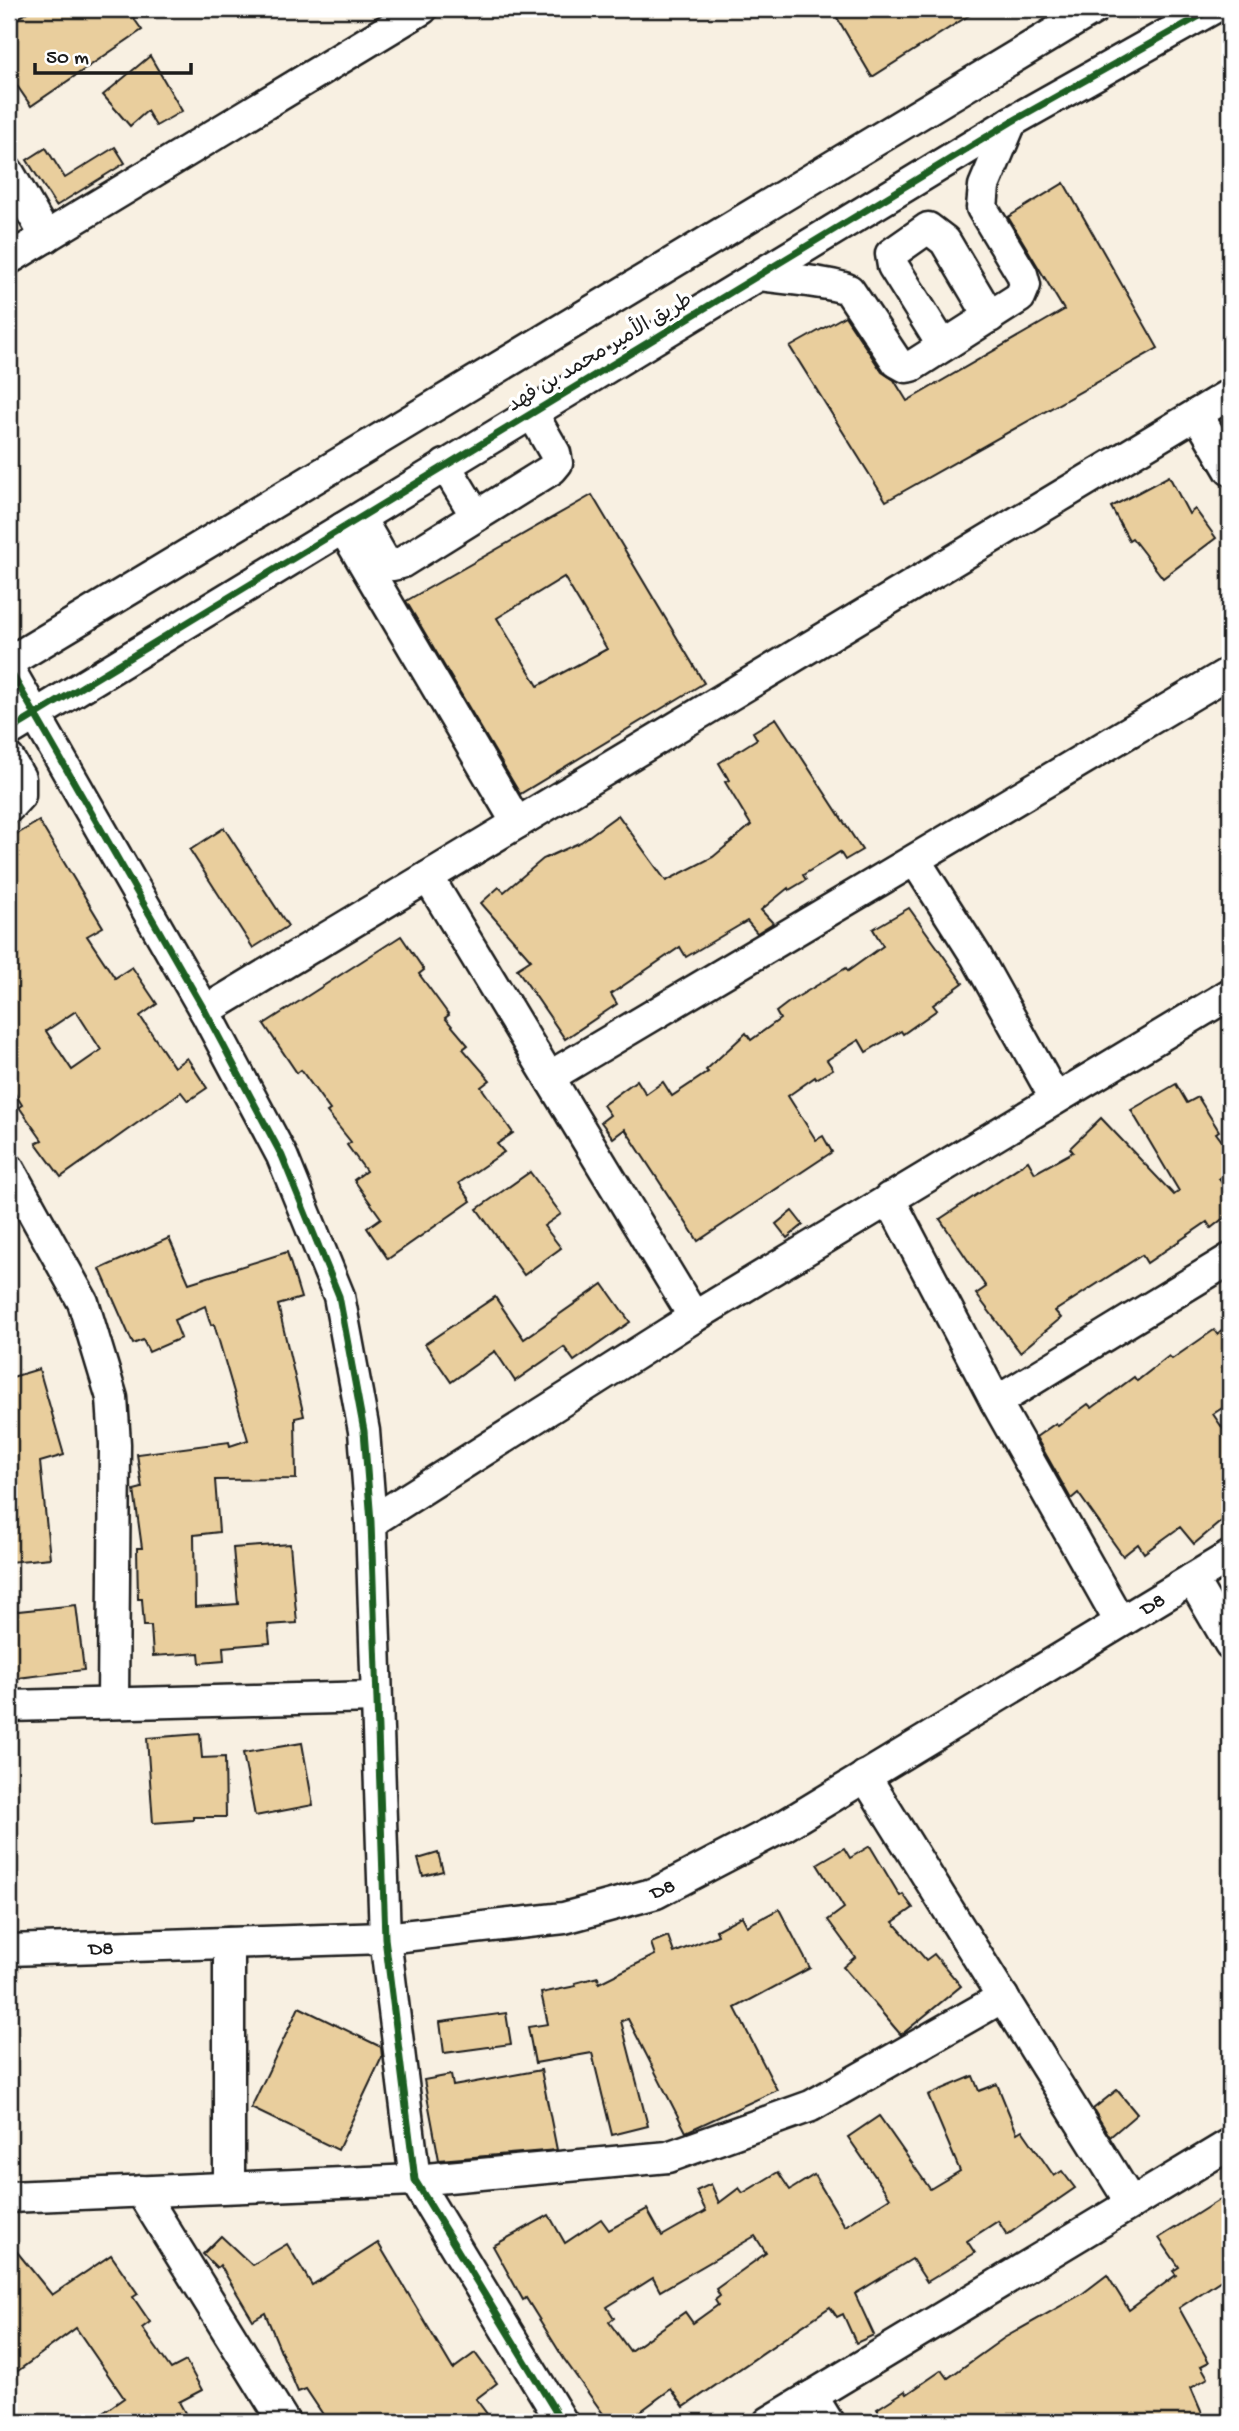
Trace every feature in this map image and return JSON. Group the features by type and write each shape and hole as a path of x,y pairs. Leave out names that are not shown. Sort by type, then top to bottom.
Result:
{"street":[{"path":"9,259 422,9"},
{"name":"طريق الأمير محمد بن فهد","path":"9,662 1094,9"},
{"name":"طريق الأمير محمد بن فهد","path":"9,731 1011,122 1201,13"},
{"path":"760,275 818,285 841,285 849,290 897,362 906,368 943,346 1020,298 1025,285 982,208 984,186 1011,122"},
{"path":"9,173 46,237"},
{"path":"943,346 893,266 891,254 897,247 928,229 937,233 990,317"},
{"path":"205,1011 1230,394"},
{"path":"351,523 384,560 392,565 476,516 552,469 557,463 532,413"},
{"path":"1198,414 1230,470"},
{"path":"445,465 476,516"},
{"path":"351,523 517,823"},
{"path":"9,669 205,1011 282,1156 339,1296 364,1432 371,1522 385,1938 415,2180 562,2422"},
{"path":"549,1077 1230,671"},
{"path":"9,759 20,778 20,795 9,807"},
{"path":"915,860 975,956 1055,1098"},
{"path":"428,877 694,1317"},
{"path":"371,1522 694,1317 1230,994"},
{"path":"9,1169 83,1302 112,1398 116,1444 113,1702"},
{"path":"889,1198 996,1402 1120,1622"},
{"path":"996,1402 1230,1259"},
{"name":"D8","path":"9,1950 385,1938 564,1918 656,1893 782,1827 1230,1556"},
{"path":"1192,1579 1230,1644"},
{"path":"9,1706 376,1697"},
{"path":"865,1776 1132,2203"},
{"path":"229,1943 229,2188"},
{"path":"9,2197 415,2180 668,2157 811,2106 1003,1997"},
{"path":"769,2422 1230,2144"},
{"path":"141,2191 284,2422"},
{"path":"812,2396 828,2422"}],"building":[{"path":"32,9 127,9 142,30 31,106 9,74 9,24"},
{"path":"832,9 979,9 872,77"},
{"path":"150,56 182,111 156,126 147,111 130,126 103,95"},
{"path":"115,147 125,163 56,206 27,160 46,148 65,178"},
{"path":"1064,183 1158,348 886,501 790,347 845,316 882,372 894,380 907,401 1064,310 1008,217"},
{"path":"1169,476 1189,514 1195,509 1216,538 1163,578 1132,538 1129,540 1111,507"},
{"path":"592,495 704,683 520,794 406,601","holes":["564,577 607,649 538,686 497,618"]},
{"path":"776,718 862,850 845,860 840,852 803,875 806,880 789,890 788,888 761,910 773,923 757,933 747,921 686,957 680,947 611,994 617,1004 565,1039 517,969 531,960 481,903 499,887 504,892 543,859 581,842 618,815 666,881 713,857 751,825 725,782 729,780 719,763 757,739 753,732"},
{"path":"39,821 103,927 87,936 115,978 132,967 157,1004 140,1016 174,1067 187,1058 207,1088 188,1101 181,1092 61,1177 36,1143 42,1140 19,1107 22,1105 9,1084 9,839","holes":["76,1011 101,1050 72,1070 46,1031"]},
{"path":"224,828 288,926 253,948 190,850"},
{"path":"909,908 963,983 933,1005 937,1010 903,1034 901,1031 866,1052 859,1040 827,1060 833,1069 816,1079 815,1077 788,1096 816,1140 823,1136 832,1152 698,1241 625,1129 613,1138 601,1122 610,1115 603,1105 637,1080 646,1094 663,1082 672,1096 708,1072 706,1070 746,1033 751,1040 780,1019 776,1012 789,1002 846,968 848,971 883,946 873,929"},
{"path":"401,936 424,970 419,974 449,1015 445,1018 468,1045 463,1049 490,1080 481,1087 513,1133 497,1144 504,1152 459,1183 471,1201 388,1259 367,1228 381,1218 354,1180 366,1171 347,1145 351,1142 327,1112 330,1110 301,1070 297,1073 264,1024"},
{"path":"1176,1084 1187,1103 1198,1097 1219,1131 1216,1133 1230,1152 1230,1170 1219,1179 1230,1194 1230,1213 1211,1228 1207,1222 1147,1263 1142,1255 1055,1311 1061,1318 1020,1352 976,1294 986,1287 940,1219 1028,1161 1035,1173 1073,1152 1070,1148 1101,1118 1174,1195 1179,1191 1131,1110"},
{"path":"530,1172 561,1214 544,1226 561,1248 524,1275 477,1209"},
{"path":"792,1211 803,1225 787,1238 776,1224"},
{"path":"169,1238 189,1283 287,1252 301,1298 278,1305 304,1416 295,1418 296,1479 215,1480 219,1532 194,1535 195,1607 238,1604 233,1548 290,1544 297,1623 268,1625 270,1643 223,1647 224,1661 200,1663 199,1653 153,1656 151,1626 144,1626 142,1599 138,1599 137,1548 142,1548 134,1490 142,1488 137,1454 229,1442 230,1446 248,1440 214,1324 211,1325 205,1306 174,1320 181,1338 149,1352 143,1340 133,1344 100,1269"},
{"path":"603,1284 630,1322 574,1361 564,1347 515,1381 495,1351 451,1382 425,1344 495,1297 524,1339"},
{"path":"1230,1323 1230,1403 1213,1414 1230,1439 1230,1514 1194,1544 1180,1527 1144,1553 1138,1544 1123,1556 1078,1493 1071,1499 1036,1437 1056,1423 1058,1426 1088,1404 1092,1408 1134,1377 1137,1381 1169,1356 1172,1359 1214,1330 1217,1334"},
{"path":"39,1369 64,1455 40,1462 50,1558 9,1562 9,1378"},
{"path":"76,1605 84,1670 9,1679 9,1612"},
{"path":"200,1734 202,1758 225,1757 226,1817 193,1817 193,1820 153,1823 147,1738"},
{"path":"302,1743 313,1805 255,1816 243,1753"},
{"path":"870,1846 900,1896 903,1894 913,1908 893,1922 926,1960 934,1954 961,1986 901,2035 843,1967 855,1957 828,1920 844,1908 817,1864 844,1848 850,1858"},
{"path":"438,1853 443,1871 423,1876 418,1859"},
{"path":"779,1909 810,1968 735,2008 777,2090 686,2132 628,2019 621,2021 648,2126 612,2135 592,2053 535,2063 528,2027 548,2024 541,1993 576,1986 575,1983 598,1977 599,1983 655,1955 651,1943 668,1936 674,1953 718,1935 716,1930 742,1916 747,1926"},
{"path":"299,2007 381,2047 382,2057 338,2150 251,2108"},
{"path":"506,2013 511,2044 444,2053 440,2022"},
{"path":"541,2070 557,2150 439,2160 424,2080 451,2075 453,2086"},
{"path":"973,2076 979,2091 997,2084 1017,2133 1022,2130 1054,2176 1062,2171 1075,2188 1007,2235 998,2221 967,2241 975,2253 927,2282 912,2259 855,2294 874,2335 856,2343 843,2314 837,2317 830,2307 684,2407 671,2389 626,2422 609,2422 564,2359 526,2298 523,2300 493,2246 549,2215 565,2243 601,2219 609,2230 647,2209 662,2236 706,2211 696,2191 711,2184 719,2203 739,2188 743,2193 778,2172 790,2190 814,2175 845,2226 890,2198 848,2137 879,2116 930,2189 960,2171 928,2095","holes":["755,2236 766,2253 716,2289 720,2296 715,2300 718,2305 693,2323 685,2312 630,2351 609,2322 614,2318 607,2307 653,2278 660,2291"]},
{"path":"1117,2090 1137,2114 1110,2137 1093,2109"},
{"path":"1230,2193 1230,2274 1179,2308 1209,2362 1201,2366 1208,2378 1191,2388 1203,2416 1189,2422 885,2422 877,2409 905,2391 907,2394 942,2370 948,2378 1004,2338 1082,2294 1107,2275 1129,2310 1176,2275 1173,2271 1179,2267 1159,2238"},
{"path":"221,2236 252,2265 287,2244 312,2285 378,2243 453,2369 475,2353 497,2383 476,2399 493,2422 328,2422 306,2389 298,2392 265,2313 253,2320 220,2265 217,2268 203,2254"},
{"path":"9,2242 52,2295 111,2255 138,2294 133,2297 150,2322 142,2328 171,2369 186,2361 202,2390 179,2402 190,2422 90,2422 124,2398 76,2328 15,2373 9,2365"}],"cycle path":[{"path":"9,731 1011,122 1212,9"},
{"path":"9,669 205,1011 282,1156 339,1296 364,1431 371,1522 385,1938 415,2180 562,2422"}]}
